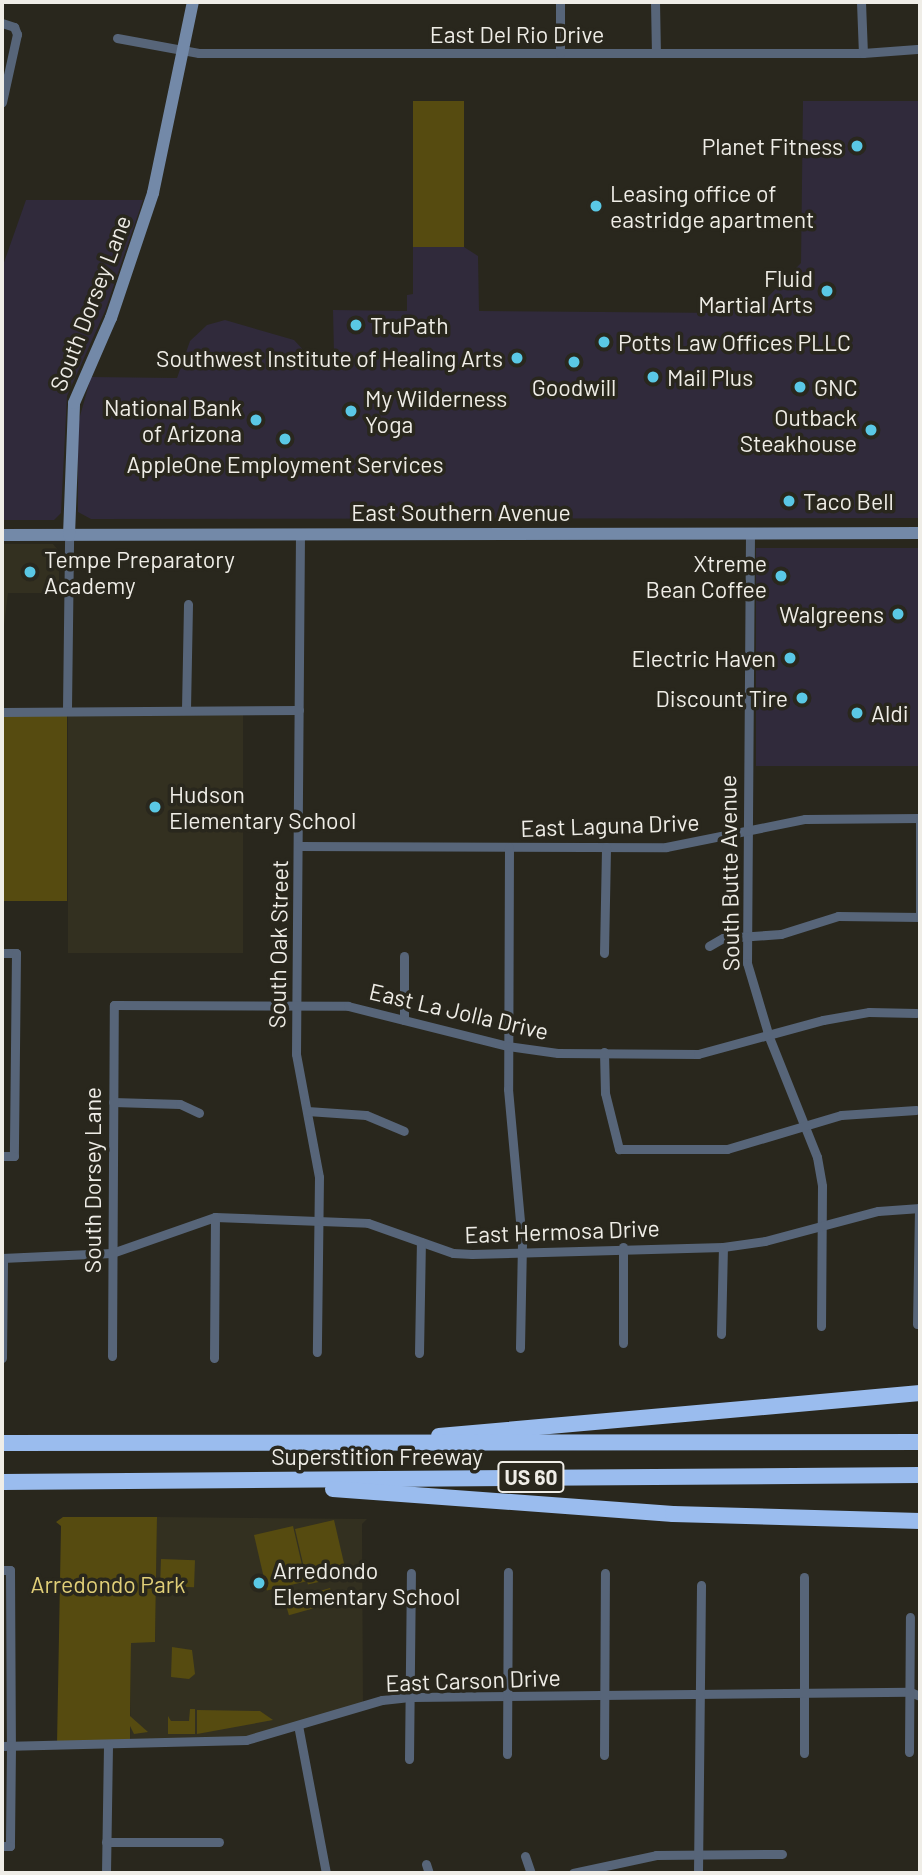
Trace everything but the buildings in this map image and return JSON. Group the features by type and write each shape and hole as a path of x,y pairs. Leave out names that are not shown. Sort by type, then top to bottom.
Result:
{"highway":[{"path":"339,1446 920,1393"},
{"name":"Superstition Freeway","path":"2,1443 339,1446 920,1442"},
{"name":"Superstition Freeway","path":"2,1482 847,1475 920,1477"},
{"path":"215,1480 673,1514 920,1521"}],"main road":[{"name":"South Dorsey Lane","path":"69,535 69,438 75,399 111,318 153,193 185,52 193,2"},
{"name":"East Southern Avenue","path":"2,535 920,533"}],"street":[{"path":"560,2 560,53"},
{"path":"656,2 656,53"},
{"path":"861,2 863,53"},
{"path":"2,23 14,27 17,39 2,102"},
{"name":"East Del Rio Drive","path":"117,38 185,52 863,53 917,49"},
{"name":"South Oak Street","path":"300,533 298,1077 315,1141 319,1218 317,1352"},
{"name":"South Butte Avenue","path":"750,533 746,938 751,988 806,1126 822,1186 821,1326"},
{"name":"South Dorsey Lane","path":"67,709 69,535"},
{"path":"186,709 188,604"},
{"path":"2,712 67,709 299,710"},
{"name":"East Laguna Drive","path":"298,846 666,847 805,818 920,818"},
{"path":"709,946 723,938 781,934 838,916 920,917 920,818"},
{"path":"604,953 606,847"},
{"path":"509,848 507,1046 522,1253 520,1348"},
{"path":"2,953 16,953 13,1156 2,1156"},
{"path":"404,957 404,1020"},
{"name":"South Dorsey Lane","path":"112,1356 114,1005"},
{"name":"East La Jolla Drive","path":"114,1005 348,1006 507,1046 558,1053 698,1054 869,1012 916,1013"},
{"path":"604,1052 604,1093 619,1149 727,1149 871,1110 916,1110"},
{"path":"2,1055 13,1055"},
{"path":"113,1102 180,1104 199,1113"},
{"path":"307,1111 366,1115 404,1131"},
{"path":"917,1324 919,1208"},
{"name":"East Hermosa Drive","path":"2,1258 112,1253 215,1217 319,1218 368,1223 453,1253 522,1253 623,1247 723,1247 823,1226 878,1211 919,1208"},
{"path":"214,1358 215,1217"},
{"path":"419,1353 421,1242"},
{"path":"623,1247 623,1343"},
{"path":"721,1334 723,1247"},
{"path":"2,1258 3,1359"},
{"path":"6,1570 6,1846"},
{"path":"507,1754 508,1572"},
{"path":"409,1759 411,1573"},
{"path":"604,1755 605,1573"},
{"path":"804,1577 804,1753"},
{"path":"698,1873 702,1694 701,1586"},
{"path":"909,1752 910,1617"},
{"name":"East Carson Drive","path":"6,1746 211,1743 246,1740 382,1700 410,1697 910,1692 920,1688"},
{"name":"East Carson Drive","path":"910,1692 920,1696"},
{"path":"298,1725 326,1873"},
{"path":"106,1873 108,1744"},
{"path":"106,1842 219,1842"},
{"path":"573,1873 656,1855 782,1854"},
{"path":"525,1856 531,1873"}],"shaded area":[{"path":"803,101 920,101 920,518 91,519 78,512 78,423 91,377 177,378 190,341 207,325 225,320 294,340 308,355 334,354 333,310 407,311 407,295 413,294 413,247 464,247 478,256 479,311 726,313 733,305 760,305 801,263"},
{"path":"26,200 143,200 105,311 67,396 61,513 54,520 2,520 2,268"},
{"name":"Tempe Preparatory Academy","path":"2,544 53,544 59,551 59,593 8,593 2,642"},
{"path":"756,548 920,548 920,766 756,766"},
{"name":"Hudson Elementary School","path":"68,714 243,714 243,953 68,953"},
{"name":"Arredondo Elementary School","path":"157,1517 367,1519 362,1524 363,1706 246,1740 130,1744 131,1642 155,1642"}],"green space":[{"path":"413,101 464,101 464,247 413,247"},
{"path":"2,709 67,709 67,901 2,901"},
{"name":"Arredondo Park","path":"63,1517 157,1517 155,1642 131,1643 130,1716 148,1732 134,1734 130,1726 130,1744 57,1744 61,1526 56,1522"},
{"path":"334,1520 347,1576 308,1585 295,1529"},
{"path":"293,1526 306,1582 267,1591 254,1535"},
{"path":"161,1559 195,1560 194,1587 160,1586"},
{"path":"330,1588 334,1602 289,1615 285,1601"},
{"path":"172,1647 192,1650 195,1674 189,1679 171,1677"},
{"path":"190,1709 195,1709 195,1734 168,1734 168,1716 171,1721 189,1721"},
{"path":"197,1710 260,1711 273,1720 197,1734"}],"place":[{"name":"Planet Fitness","path":"857,146"},
{"name":"Leasing office of eastridge apartment","path":"596,206"},
{"name":"Fluid Martial Arts","path":"827,291"},
{"name":"TruPath","path":"356,325"},
{"name":"Potts Law Offices PLLC","path":"604,342"},
{"name":"Southwest Institute of Healing Arts","path":"517,358"},
{"name":"Goodwill","path":"574,362"},
{"name":"Mail Plus","path":"653,377"},
{"name":"GNC","path":"800,387"},
{"name":"My Wilderness Yoga","path":"351,411"},
{"name":"National Bank of Arizona","path":"256,420"},
{"name":"Outback Steakhouse","path":"871,430"},
{"name":"AppleOne Employment Services","path":"285,439"},
{"name":"Taco Bell","path":"789,501"},
{"name":"Tempe Preparatory Academy","path":"30,572"},
{"name":"Xtreme Bean Coffee","path":"781,576"},
{"name":"Walgreens","path":"898,614"},
{"name":"Electric Haven","path":"790,658"},
{"name":"Discount Tire","path":"802,698"},
{"name":"Aldi","path":"857,713"},
{"name":"Hudson Elementary School","path":"155,807"},
{"name":"Arredondo Elementary School","path":"259,1583"}]}
